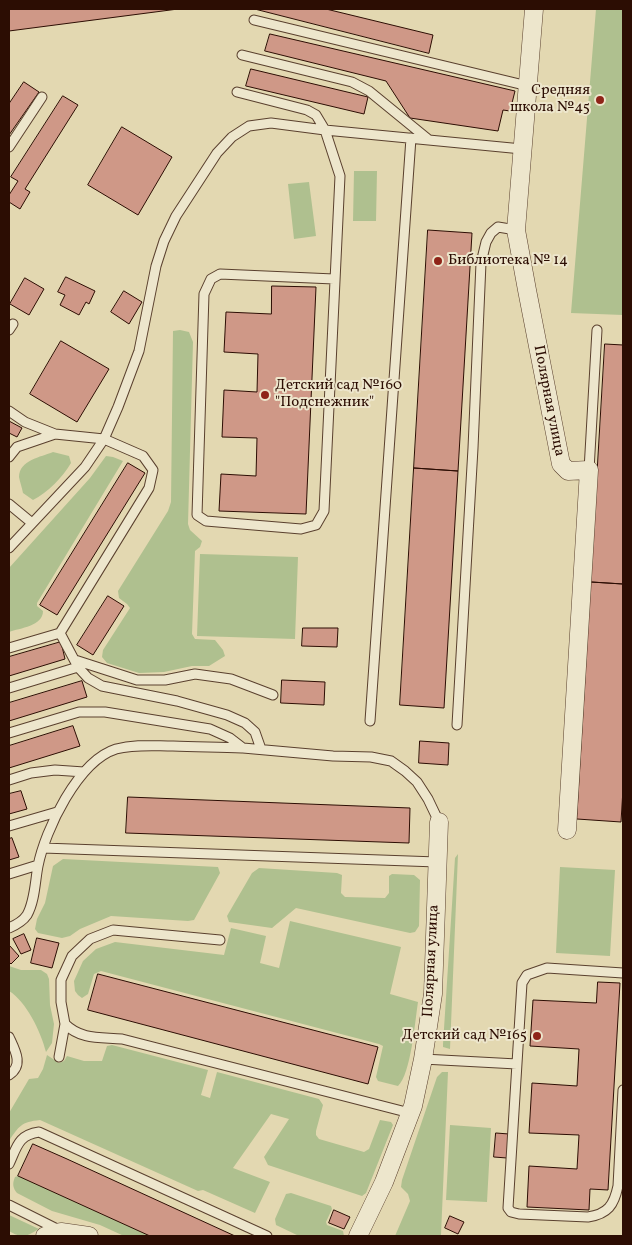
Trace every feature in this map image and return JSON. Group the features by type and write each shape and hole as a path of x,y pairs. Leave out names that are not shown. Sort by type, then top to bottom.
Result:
{"street":[{"name":"Полярная улица","path":"534,9 516,230 526,290 561,464 568,471 588,470"},
{"path":"567,830 588,470"},
{"name":"Полярная улица","path":"358,1236 384,1182 410,1112 423,1059 432,994 439,822"}],"lane":[{"path":"254,20 528,86"},
{"path":"242,56 352,82 369,91 429,140"},
{"path":"236,92 307,110 316,115 325,130 340,176 324,511 316,526 301,528 206,521 197,515 204,294 211,279 220,274 334,279"},
{"path":"9,147 42,97"},
{"path":"9,548 85,466 104,439 139,351 156,266 164,241 176,216 217,153 232,137 249,126 271,123 522,149"},
{"path":"370,721 411,138"},
{"path":"457,725 473,448 481,263 491,233 498,227 516,230"},
{"path":"588,470 597,330"},
{"path":"9,411 25,422 54,434 104,439 143,456 153,470 149,488 60,633 9,648"},
{"path":"9,457 17,447 54,434"},
{"path":"9,504 32,523"},
{"path":"60,633 77,664 88,678 102,686 177,701 227,715 245,723 255,732 261,749"},
{"path":"9,688 77,664 137,680 165,680 195,674 231,679 273,694"},
{"path":"9,733 78,712 105,712 210,729 230,738 243,748"},
{"path":"9,928 22,921 28,914 38,865 57,812 84,772 98,759 115,750 136,745 243,748 333,756 371,757 391,762 406,771 417,782 428,798 439,822"},
{"path":"9,780 31,773 55,770 84,772"},
{"path":"9,826 57,812"},
{"path":"43,848 437,862"},
{"path":"9,874 38,865"},
{"path":"59,1058 65,1024 61,1002 61,980 72,956 90,938 113,930 220,940"},
{"path":"623,973 547,968 528,975 522,983 508,1208 511,1212 518,1214 588,1217 599,1215 611,1206 616,1199 618,1186 623,1090"},
{"path":"65,1024 72,1031 91,1038 122,1039 410,1112"},
{"path":"9,1037 16,1052 18,1062 14,1071 9,1075"},
{"path":"423,1059 517,1064"},
{"path":"9,1164 19,1141 28,1134 39,1132 267,1236"},
{"path":"9,1204 69,1235"}],"green space":[{"name":"Средняя школа №45","path":"596,9 623,9 623,315 571,313"},
{"path":"354,171 377,171 376,221 353,221"},
{"path":"309,182 316,236 294,239 288,184"},
{"path":"173,331 189,332 193,342 188,524 190,530 202,541 200,547 195,551 192,634 195,639 215,640 225,656 209,666 192,666 164,672 139,673 107,663 102,657 103,650 130,608 119,598 118,591 168,511 171,502"},
{"path":"53,452 69,456 71,463 54,484 33,500 23,493 19,477 20,471 32,460"},
{"path":"106,456 123,461 37,603 37,606 43,611 42,616 30,626 9,632 9,568 90,478"},
{"path":"200,554 298,557 295,639 197,636"},
{"path":"458,854 450,1049 443,1047 443,1044 455,858"},
{"path":"63,859 218,867 220,873 194,920 111,916 62,938 38,933 35,929 37,919 45,903 53,866"},
{"path":"560,867 615,870 610,956 556,953"},
{"path":"259,868 337,873 342,875 341,893 345,897 385,898 389,893 389,876 392,874 414,875 420,880 419,926 415,932 410,933 296,908 272,928 229,922 227,916 252,873"},
{"path":"290,921 401,947 390,994 418,1002 409,1059 398,1086 378,1081 376,1077 383,1046 379,1044 101,971 94,974 88,994 82,998 75,991 74,981 83,961 96,949 115,942 224,955 231,928 266,936 260,963 279,968"},
{"path":"9,966 21,970 41,970 47,974 54,1024 52,1043 46,1052 27,1009 9,991"},
{"path":"112,1045 208,1070 201,1095 210,1098 217,1072 319,1099 323,1105 316,1131 319,1139 364,1152 369,1149 380,1120 391,1122 393,1125 366,1193 362,1196 268,1165 264,1157 289,1119 271,1114 233,1168 270,1182 255,1213 203,1190 198,1191 40,1120 21,1126 9,1141 9,1113 29,1079 38,1078 47,1055 59,1063 64,1061 67,1056 84,1061 102,1061 107,1046"},
{"path":"442,1072 448,1072 441,1235 445,1236 395,1236 410,1201 408,1194 401,1187 402,1180 437,1077"},
{"path":"450,1125 491,1128 487,1202 446,1200"},
{"path":"18,1176 150,1236 124,1236 100,1225 52,1211 17,1193 13,1184 15,1177"},
{"path":"291,1193 331,1206 332,1209 326,1222 327,1225 343,1231 344,1236 299,1236 276,1225 275,1219 286,1194"},
{"path":"9,1215 39,1229 24,1236 14,1234 9,1231"}],"building":[{"path":"9,9 178,9 9,31"},
{"path":"255,9 326,9 433,35 429,53"},
{"path":"270,34 515,91 510,111 503,110 498,131 410,118 386,81 265,51"},
{"path":"251,69 368,97 364,114 246,86"},
{"path":"24,82 39,92 9,135 9,104"},
{"path":"63,96 78,105 25,189 30,192 20,209 9,202 9,195 18,181 11,177"},
{"path":"122,127 172,157 138,215 88,185"},
{"path":"428,230 472,233 458,471 414,468"},
{"path":"66,277 95,291 89,304 86,302 79,315 60,305 65,295 58,292"},
{"path":"25,278 44,289 29,315 10,304"},
{"path":"272,286 316,287 306,514 219,511 221,474 256,476 257,438 222,437 224,390 257,392 258,354 224,352 226,312 271,314"},
{"path":"124,291 142,302 129,324 111,312"},
{"path":"61,341 109,369 77,422 30,394"},
{"path":"605,344 623,345 623,584 591,582"},
{"path":"9,421 22,428 17,437 9,433"},
{"path":"128,463 145,473 57,615 40,605"},
{"path":"414,468 458,471 444,708 400,705"},
{"path":"591,582 623,584 623,789 621,822 577,819"},
{"path":"108,596 124,606 93,655 77,645"},
{"path":"303,628 338,628 337,647 302,646"},
{"path":"61,642 65,659 9,676 9,657"},
{"path":"282,680 325,682 324,705 281,703"},
{"path":"82,681 87,697 9,721 9,703"},
{"path":"73,726 80,746 9,768 9,746"},
{"path":"420,741 449,743 448,765 419,763"},
{"path":"21,791 27,809 9,814 9,794"},
{"path":"128,797 410,808 409,843 126,833"},
{"path":"12,838 19,857 9,860 9,839"},
{"path":"24,934 31,950 21,954 13,939"},
{"path":"37,938 59,943 52,968 31,963"},
{"path":"9,945 19,956 11,964 9,962"},
{"path":"98,974 378,1047 368,1084 88,1010"},
{"path":"598,982 620,983 608,1190 590,1189 589,1210 527,1207 529,1166 577,1169 579,1135 529,1133 532,1083 577,1086 579,1049 530,1046 533,1000 596,1003"},
{"path":"496,1133 509,1134 507,1158 494,1157"},
{"path":"33,1144 235,1236 150,1236 18,1176"},
{"path":"334,1210 350,1217 344,1229 329,1223"},
{"path":"450,1216 464,1222 458,1234 445,1228"}],"place":[{"name":"Средняя школа №45","path":"600,100"},
{"name":"Библиотека № 14","path":"438,261"},
{"name":"Детский сад №160 \"Подснежник\"","path":"265,395"},
{"name":"Детский сад №165","path":"537,1036"}]}
